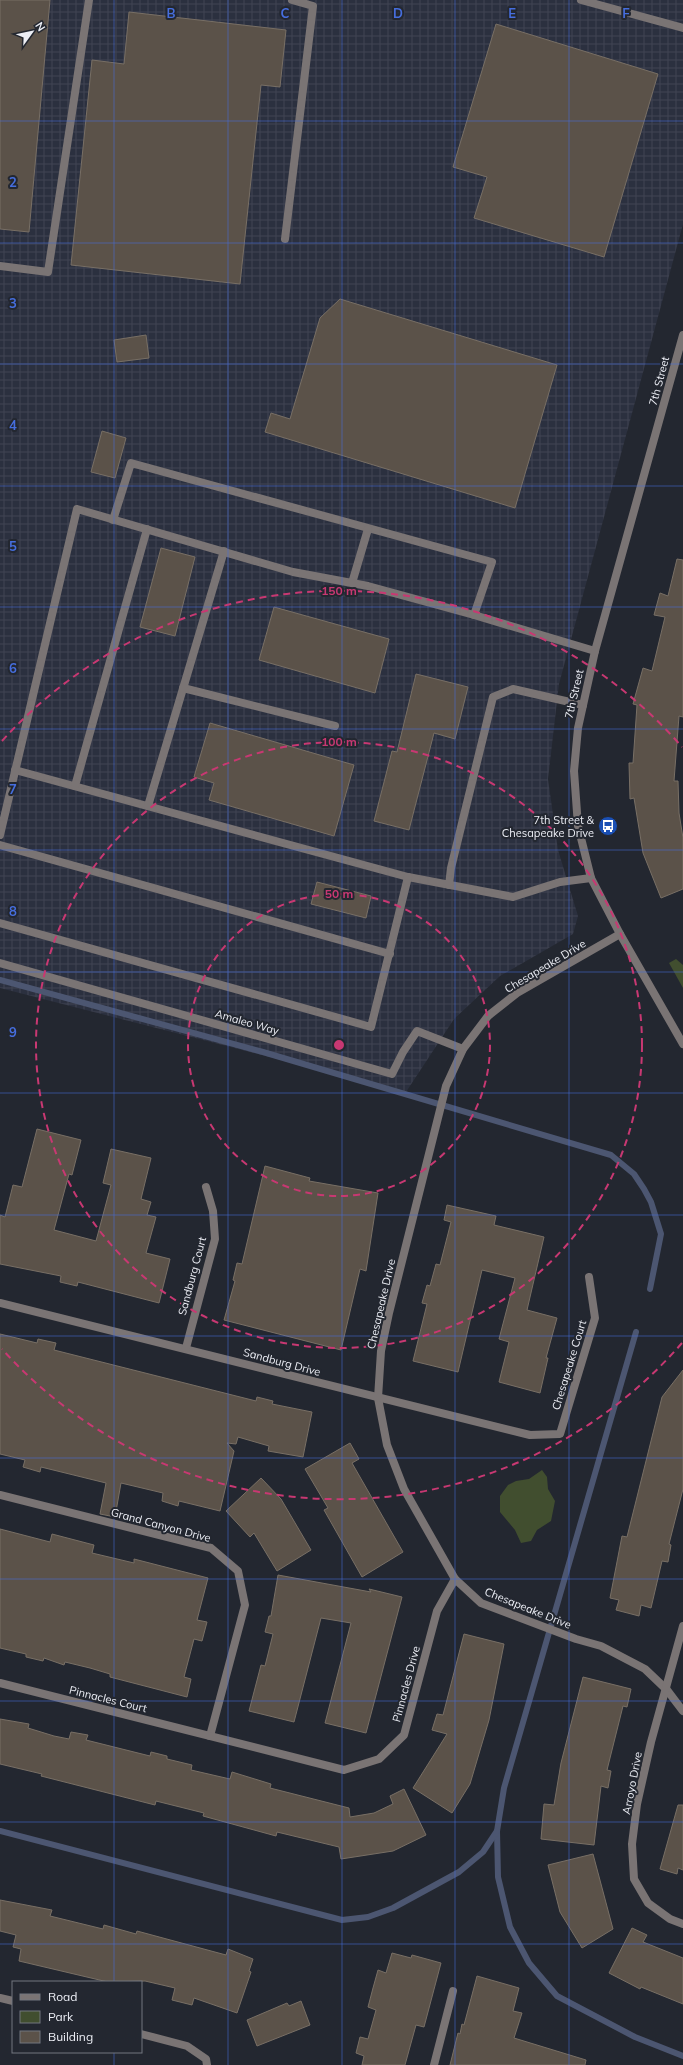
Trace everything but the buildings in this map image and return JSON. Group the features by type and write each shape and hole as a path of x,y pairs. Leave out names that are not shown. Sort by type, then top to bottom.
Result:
{"street":[{"path":"0,266 48,272 89,0"},
{"path":"285,239 312,6 292,0"},
{"path":"581,0 683,28"},
{"name":"7th Street","path":"683,335 595,651 578,728 574,771 578,826 592,878 620,934 683,1044"},
{"path":"113,520 131,463 492,562 474,615"},
{"path":"0,835 77,509 293,572 352,583 474,615 595,651"},
{"path":"75,786 147,529"},
{"path":"352,583 368,529"},
{"path":"148,806 224,551"},
{"path":"183,688 335,726"},
{"path":"449,885 451,868 493,697 513,689 583,705"},
{"path":"16,770 408,877 512,897 560,882 592,878"},
{"path":"0,845 390,954"},
{"path":"0,923 372,1028 408,877"},
{"name":"Chesapeake Drive","path":"620,934 517,993 488,1016 463,1049 446,1086 381,1352 378,1398 387,1445 404,1489 455,1579 481,1603 531,1623 601,1646 645,1669 667,1690 683,1711"},
{"name":"Amaleo Way","path":"0,963 392,1074 403,1052 417,1031 463,1049"},
{"name":"Sandburg Court","path":"186,1348 215,1239 213,1211 206,1187"},
{"name":"Chesapeake Court","path":"560,1434 595,1318 589,1277"},
{"name":"Sandburg Drive","path":"0,1303 186,1348 378,1398 530,1435 560,1434"},
{"name":"Grand Canyon Drive","path":"0,1495 211,1548 238,1571 245,1605 210,1736"},
{"name":"Pinnacles Drive","path":"210,1736 344,1770 379,1759 404,1735 437,1611 455,1579"},
{"name":"Arroyo Drive","path":"683,1626 667,1690 651,1742 637,1804 632,1844 634,1879 648,1902 670,1919 683,1924"},
{"name":"Pinnacles Court","path":"0,1683 210,1736"},
{"path":"434,2065 453,1991"},
{"path":"0,1998 12,2002"},
{"path":"142,2034 187,2046 206,2059 206,2065"}],"shaded area":[{"path":"0,0 683,0 683,224 559,684 548,779 558,850 578,916 573,934 500,976 454,1019 406,1092 0,988"}],"green space":[{"path":"676,959 683,965 683,988 669,963"},
{"path":"542,1470 547,1477 548,1489 555,1501 551,1521 537,1530 531,1541 521,1543 515,1530 500,1512 500,1496 508,1485 516,1481 529,1479"}],"waterway":[{"path":"0,980 263,1052 611,1155 634,1174 644,1189 651,1202 661,1234 650,1289"},
{"path":"636,1332 504,1788 497,1831 498,1877 510,1927 529,1963 557,1996 635,2037 683,2056"},
{"path":"0,1831 342,1920 368,1917 393,1908 459,1872 483,1852 497,1831"}],"place":[{"name":"7th Street & Chesapeake Drive","path":"608,826"}]}
